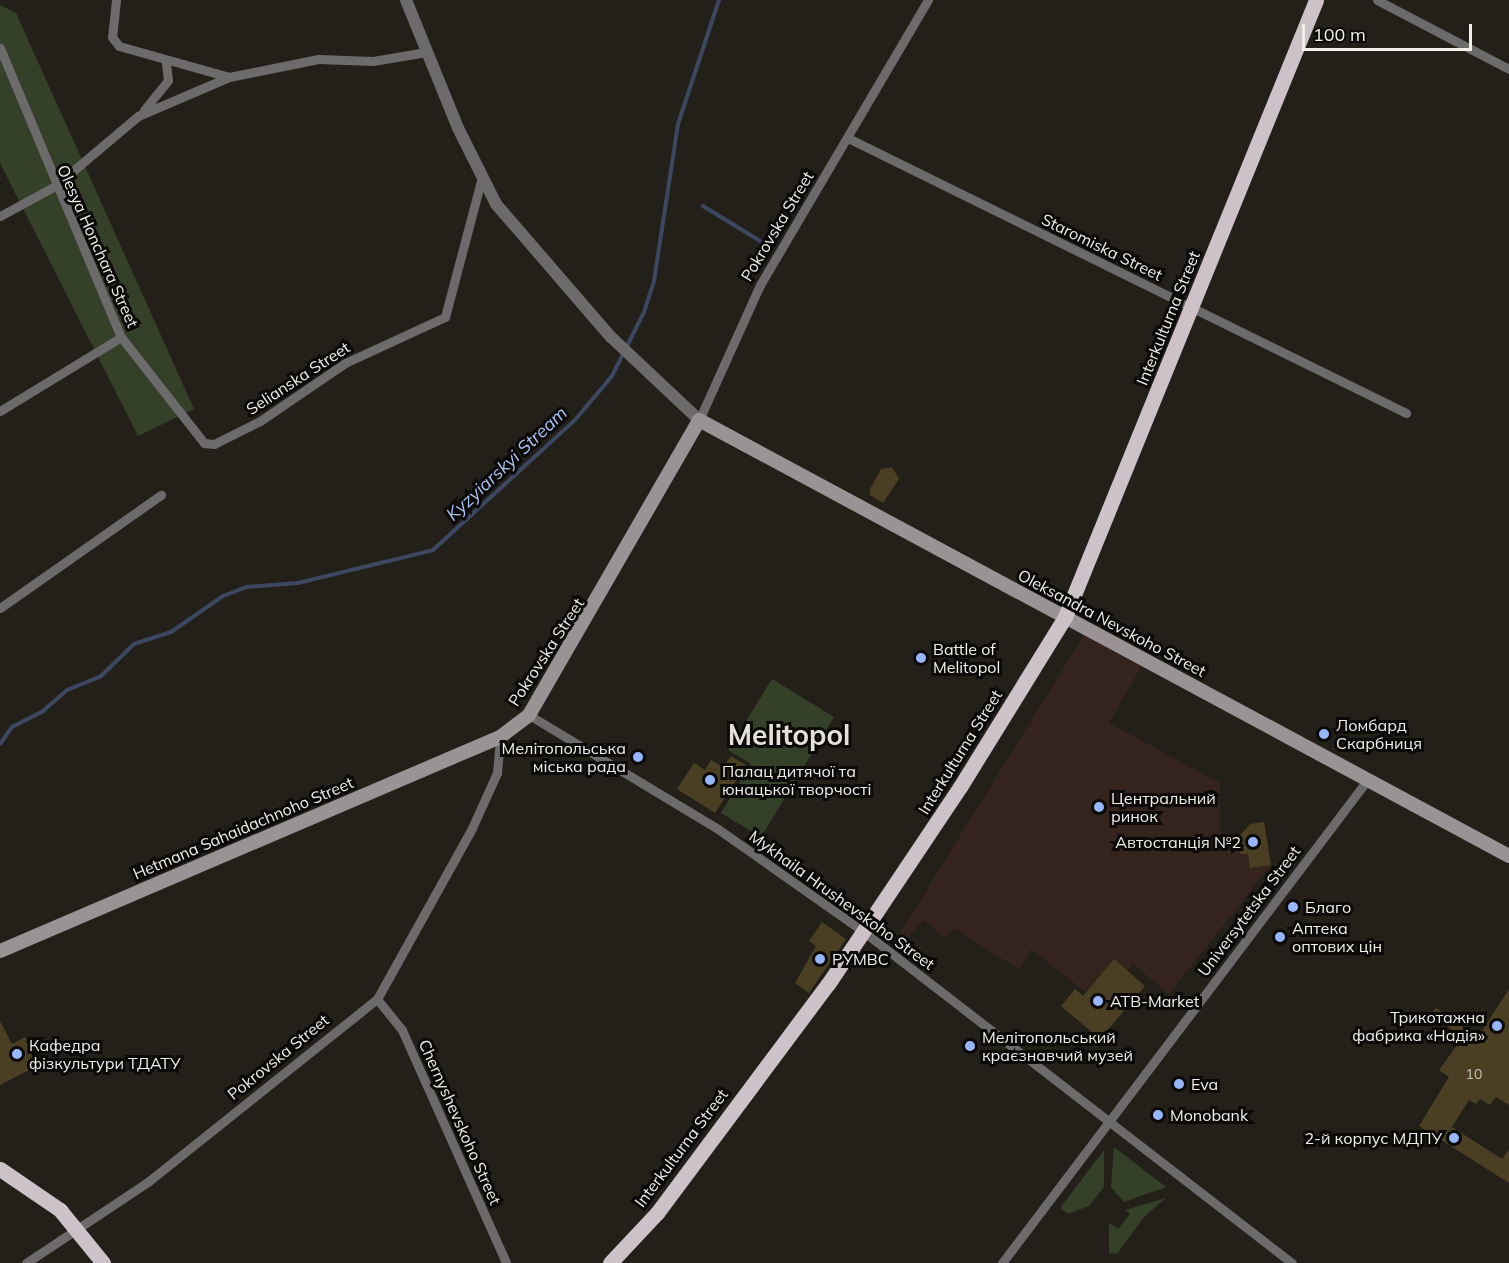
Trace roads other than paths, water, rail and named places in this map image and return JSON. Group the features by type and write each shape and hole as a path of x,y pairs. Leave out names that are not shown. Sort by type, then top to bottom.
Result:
{"highway":[{"name":"Interkulturna Street","path":"610,1263 657,1213 864,932 1065,617 1316,0"},
{"path":"0,1168 77,1226 103,1263"}],"main road":[{"name":"Oleksandra Nevskoho Street","path":"699,420 1509,856"},
{"name":"Pokrovska Street","path":"500,737 529,716 699,420"},
{"name":"Hetmana Sahaidachnoho Street","path":"0,951 500,737"}],"street":[{"path":"116,0 112,37 119,46 166,63 229,77"},
{"path":"406,0 426,52 482,177 520,236 611,337 699,420"},
{"name":"Pokrovska Street","path":"699,420 760,285 850,139 928,0"},
{"path":"1377,0 1509,69"},
{"name":"Olesya Honchara Street","path":"0,48 55,186 121,337 198,440"},
{"path":"138,116 229,77 318,60 373,61 426,52"},
{"path":"0,216 55,186 138,116 162,91 169,72 166,63"},
{"name":"Staromiska Street","path":"850,139 1406,413"},
{"name":"Selianska Street","path":"198,440 214,444 260,421 345,363 445,317 482,177"},
{"path":"0,411 121,337"},
{"path":"0,608 161,495"},
{"name":"Mykhaila Hrushevskoho Street","path":"529,716 718,829 864,932 1292,1263"},
{"name":"Pokrovska Street","path":"26,1263 77,1226 149,1181 377,999 468,838 497,773 500,737"},
{"name":"Universytetska Street","path":"1002,1263 1368,779"},
{"name":"Chernyshevskoho Street","path":"377,999 402,1030 506,1263"}],"waterway":[{"name":"Kyzyiarskyi Stream","path":"0,744 12,727 43,711 67,690 100,677 134,644 171,632 223,596 247,587 298,583 433,550 575,420 612,376 644,312 654,281 678,124 719,0"},
{"path":"703,206 770,247"}],"place":[{"name":"Battle of Melitopol","path":"921,658"},
{"name":"Ломбард Скарбниця","path":"1324,734"},
{"name":"Мелітопольська міська рада","path":"638,757"},
{"name":"Палац дитячої та юнацької творчості","path":"710,780"},
{"name":"Центральний ринок","path":"1099,807"},
{"name":"Автостанція №2","path":"1253,842"},
{"name":"Благо","path":"1293,907"},
{"name":"Аптека оптових цін","path":"1280,937"},
{"name":"РУМВC","path":"820,959"},
{"name":"ATB-Market","path":"1098,1001"},
{"name":"Трикотажна фабрика «Надія»","path":"1497,1026"},
{"name":"Мелітопольський краєзнавчий музей","path":"970,1046"},
{"name":"Кафедра фізкультури ТДАТУ","path":"17,1054"},
{"name":"Eva","path":"1179,1084"},
{"name":"Monobank","path":"1158,1115"},
{"name":"2-й корпус МДПУ","path":"1454,1138"}],"district":[{"name":"Melitopol","path":"789,735"}]}
